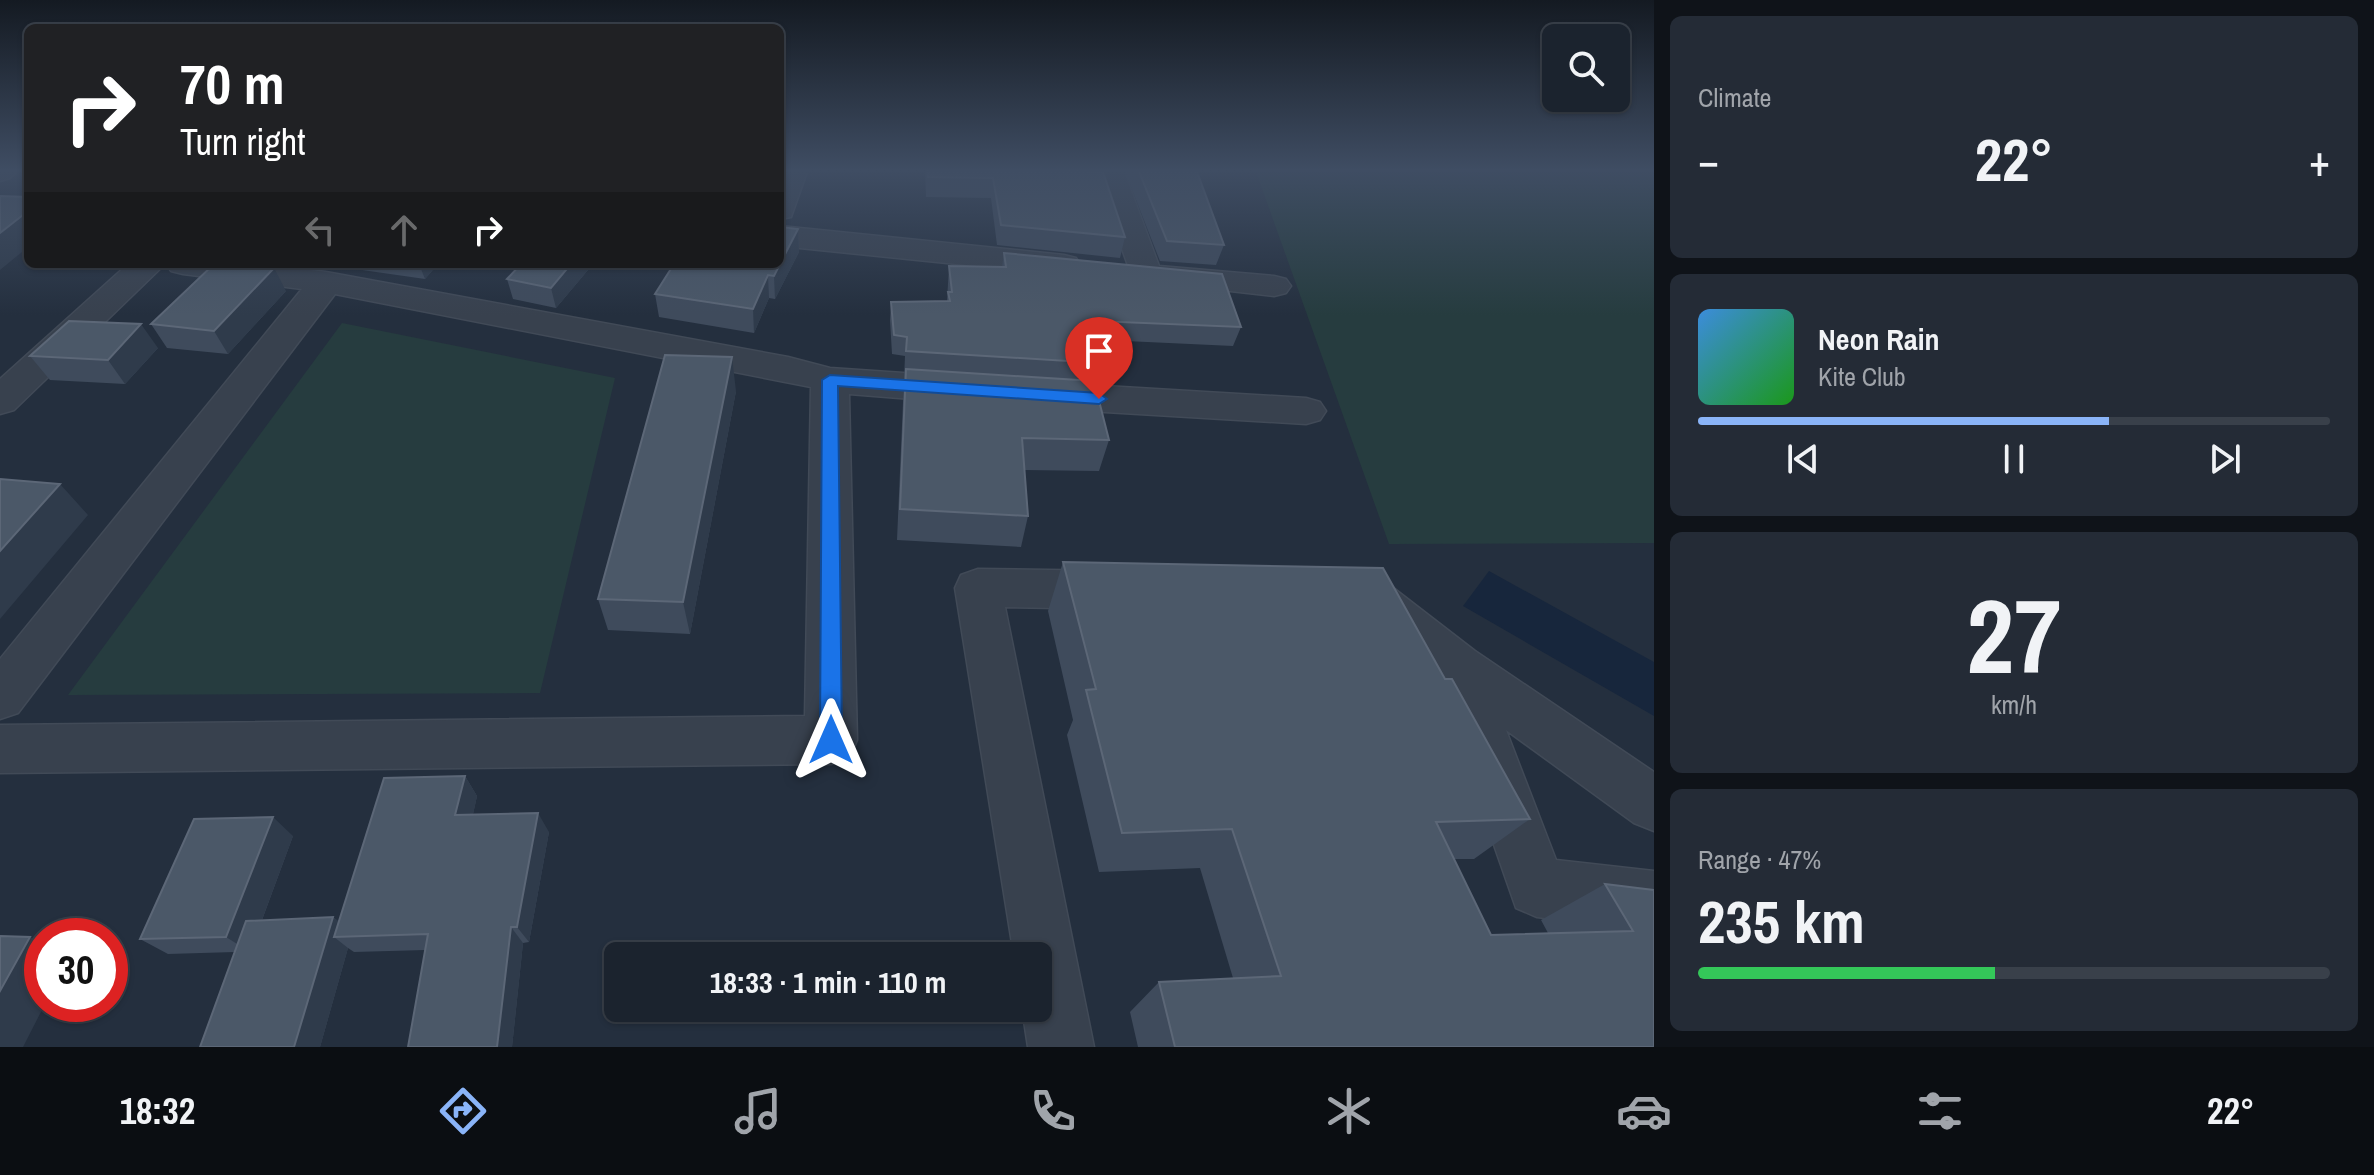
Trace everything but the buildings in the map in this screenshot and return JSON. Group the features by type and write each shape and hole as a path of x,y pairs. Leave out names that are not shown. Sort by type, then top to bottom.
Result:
{"street":[{"path":"1108,218 1119,270"},
{"path":"784,236 1274,286"},
{"path":"0,401 144,268"},
{"path":"215,268 326,282 788,369 830,380 1306,411"},
{"path":"0,697 326,282"},
{"path":"0,749 831,740 830,380"},
{"path":"1061,1047 978,588 1149,591"},
{"path":"1336,594 1367,595 1457,666 1654,804"},
{"path":"1457,666 1537,887 1654,901"}],"green space":[{"path":"1272,218 1654,218 1654,543 1389,544"},
{"path":"342,323 615,378 540,693 68,695"}],"water":[{"path":"1489,571 1654,662 1654,716 1463,606"}],"route":[{"path":"831,740 830,380 1099,399"}]}
